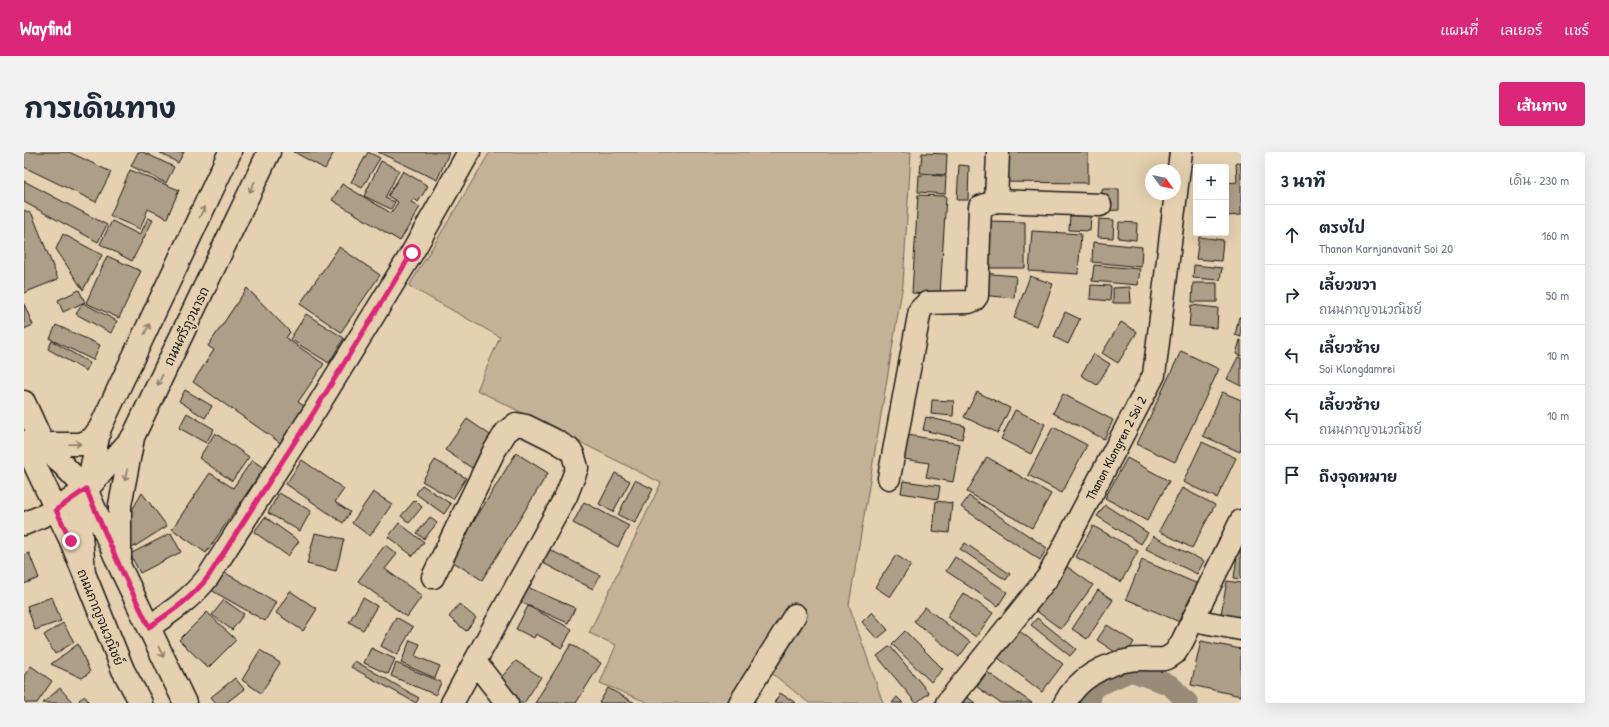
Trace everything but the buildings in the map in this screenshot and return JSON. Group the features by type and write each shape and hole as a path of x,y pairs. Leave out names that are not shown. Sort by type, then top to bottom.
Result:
{"street":[{"path":"31,444 81,444 92,439 100,428 230,152"},
{"name":"ถนนศรีภูวนารถ","path":"24,524 56,510 86,489 133,437 269,152"},
{"path":"149,627 197,591 208,577 314,412 384,299 412,253 469,152"},
{"path":"996,202 998,152"},
{"name":"Thanon Klongren 2 Soi 2","path":"947,703 1048,577 1154,375 1181,152"},
{"path":"889,478 919,312 927,303 969,302 976,298 980,208 996,202 1100,205"},
{"name":"ถนนกาญจนวณิชย์","path":"24,402 31,444 56,510 84,573 123,670 142,703"},
{"path":"433,577 493,454 510,429 516,424 526,426 569,449 577,468 566,496 452,703"},
{"path":"84,573 80,521 100,428"},
{"path":"120,567 120,505 133,437"},
{"path":"31,444 86,489 120,567 185,703"},
{"path":"1065,703 1078,685 1093,674 1111,665 1131,660 1155,660 1170,657 1175,653 1193,620 1241,520"},
{"path":"740,703 795,615"},
{"path":"1193,620 1241,629"},
{"path":"475,662 507,703"}],"shaded area":[{"path":"490,152 911,152 903,284 849,605 883,703 809,703 754,659 726,703 649,703 600,683 616,645 589,633 661,483 477,390 500,337 409,286"}],"waterway":[{"path":"1090,703 1092,688 1131,671 1170,685 1188,703"}],"route":[{"path":"71,541 56,510 86,489 120,567 149,627 183,603 197,591 208,577 314,412 412,253"}]}
